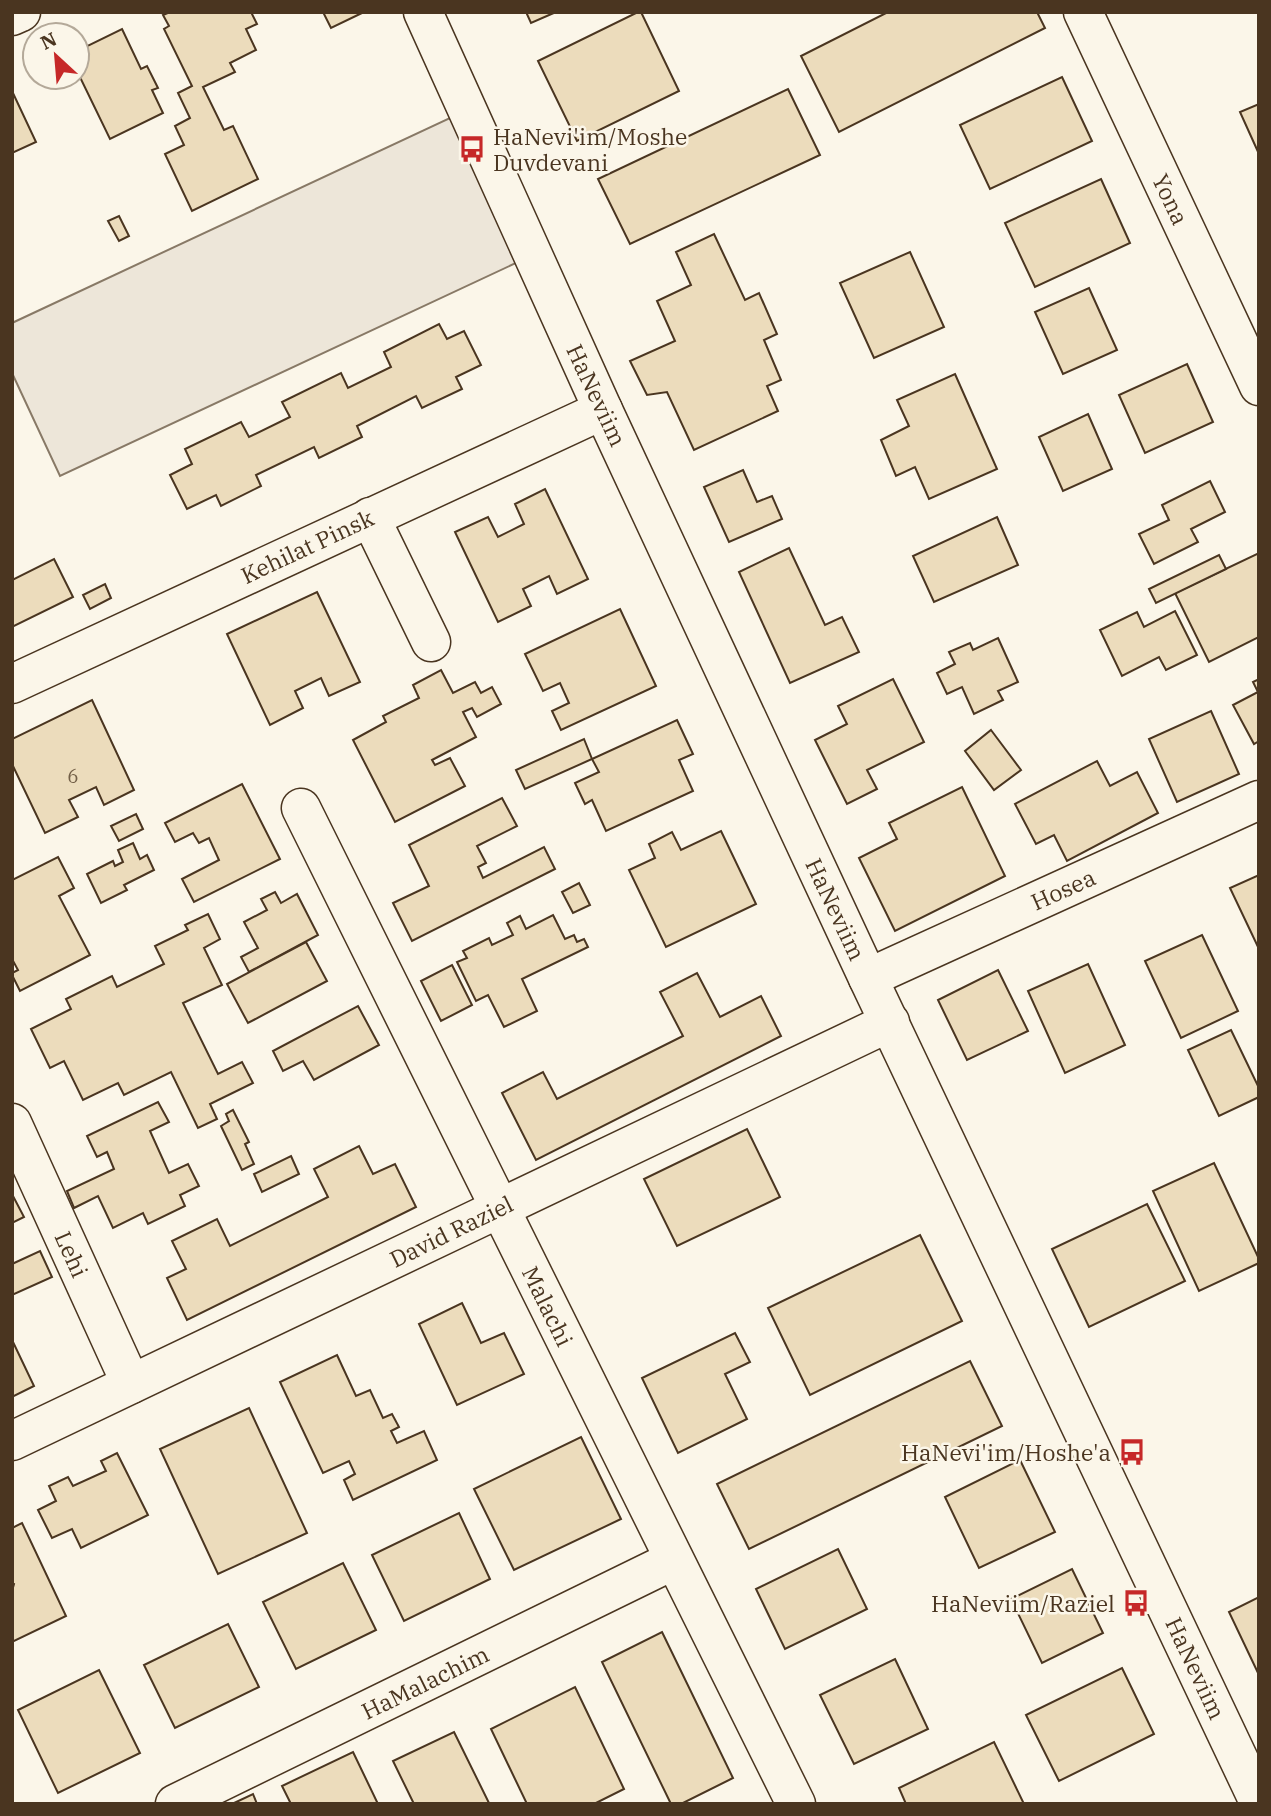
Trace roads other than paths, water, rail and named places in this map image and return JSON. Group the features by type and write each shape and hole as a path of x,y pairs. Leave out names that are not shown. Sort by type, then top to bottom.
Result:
{"street":[{"path":"12,16 21,12"},
{"name":"HaNeviim","path":"423,12 603,410 1252,1801"},
{"name":"Yona","path":"1083,12 1259,386"},
{"name":"Kehilat Pinsk","path":"12,684 603,410"},
{"path":"370,517 430,642"},
{"name":"Hosea","path":"868,978 1259,800"},
{"name":"Malachi","path":"301,808 796,1804"},
{"name":"David Raziel","path":"12,1441 890,1021"},
{"name":"Lehi","path":"12,1123 131,1384"},
{"name":"HaMalachim","path":"175,1804 674,1560"}],"place":[{"name":"HaNevi'im/Moshe Duvdevani","path":"472,149"},
{"name":"HaNevi'im/Hoshe'a","path":"1132,1452"},
{"name":"HaNeviim/Raziel","path":"1136,1603"}]}
